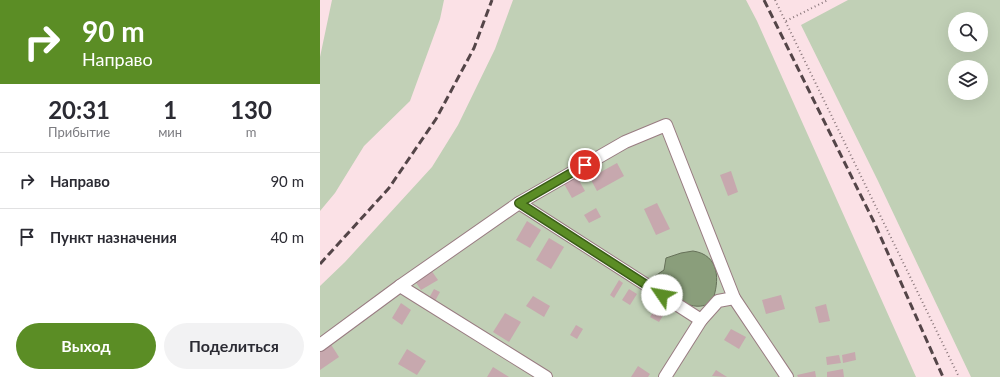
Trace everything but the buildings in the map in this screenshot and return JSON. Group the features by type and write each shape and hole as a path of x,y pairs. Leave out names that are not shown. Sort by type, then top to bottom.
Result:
{"lane":[{"path":"320,345 400,286 519,203 625,142 666,125 734,298 787,377"},
{"path":"519,203 701,320"},
{"path":"400,286 546,377"},
{"path":"665,377 701,320 718,301 734,298"}],"path":[{"path":"775,0 960,377"},
{"path":"786,21 828,0"}],"shaded area":[{"path":"332,0 444,0 440,19 410,101 364,146 335,193 320,211 320,57"},
{"path":"513,0 746,0 757,21 916,377 320,377 320,286 345,262 432,167 458,125 495,49"},
{"path":"848,0 1000,0 1000,377 971,377 878,181 801,25"},
{"path":"693,251 702,253 713,263 716,270 717,278 715,294 712,302 705,305 697,306 682,302 654,285 652,281 655,276 664,270 666,258"}],"railway":[{"path":"320,264 389,188 436,119 474,48 492,0"},
{"path":"764,0 874,222 943,377"}],"route":[{"path":"585,165 519,203 662,295"}]}
